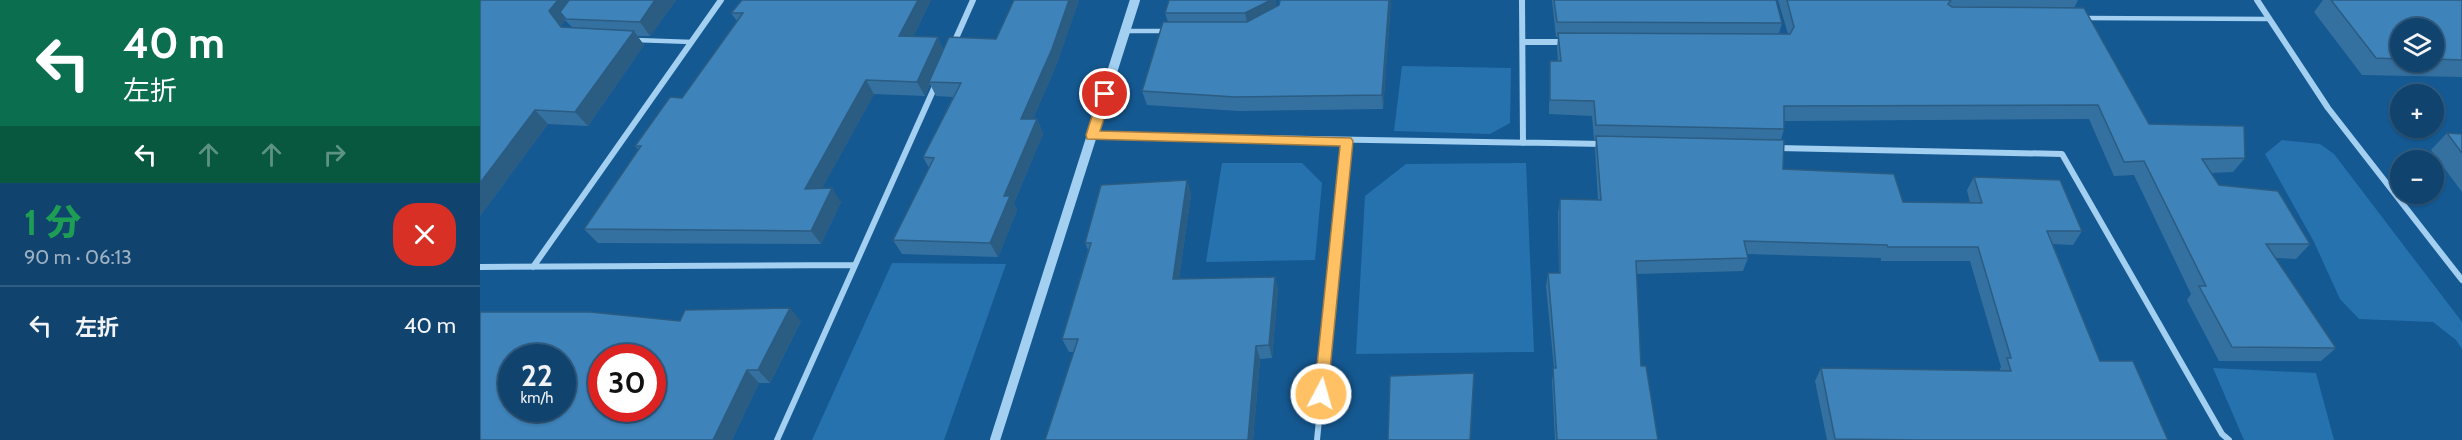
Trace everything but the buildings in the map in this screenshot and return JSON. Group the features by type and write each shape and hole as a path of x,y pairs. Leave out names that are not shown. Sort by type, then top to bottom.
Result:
{"street":[{"path":"533,267 722,0"},
{"path":"950,53 973,0"},
{"path":"995,440 1135,0"},
{"path":"1522,0 1523,143"},
{"path":"2257,0 2328,108 2462,280"},
{"path":"1524,42 1571,42"},
{"path":"777,440 940,74"},
{"path":"1092,135 1607,145"},
{"path":"1317,440 1347,141"},
{"path":"1762,148 2062,154 2222,434 2229,440"},
{"path":"480,267 855,265"}],"lane":[{"path":"2078,18 2269,19"},
{"path":"1125,31 1170,31"},
{"path":"622,39 692,42"}],"shaded area":[{"path":"1402,66 1511,68 1510,123 1490,134 1394,131"},
{"path":"2282,140 2320,144 2334,154 2462,322 2462,349 2456,340 2433,322 2359,319 2340,299 2314,242 2265,154"},
{"path":"1222,163 1302,163 1322,183 1315,260 1206,262"},
{"path":"1526,163 1534,352 1356,354 1365,196 1406,164"},
{"path":"892,263 1006,264 944,440 812,440"},
{"path":"2213,368 2316,373 2334,440 2244,440"}],"route":[{"path":"1105,94 1092,135 1347,141 1321,394"}]}
